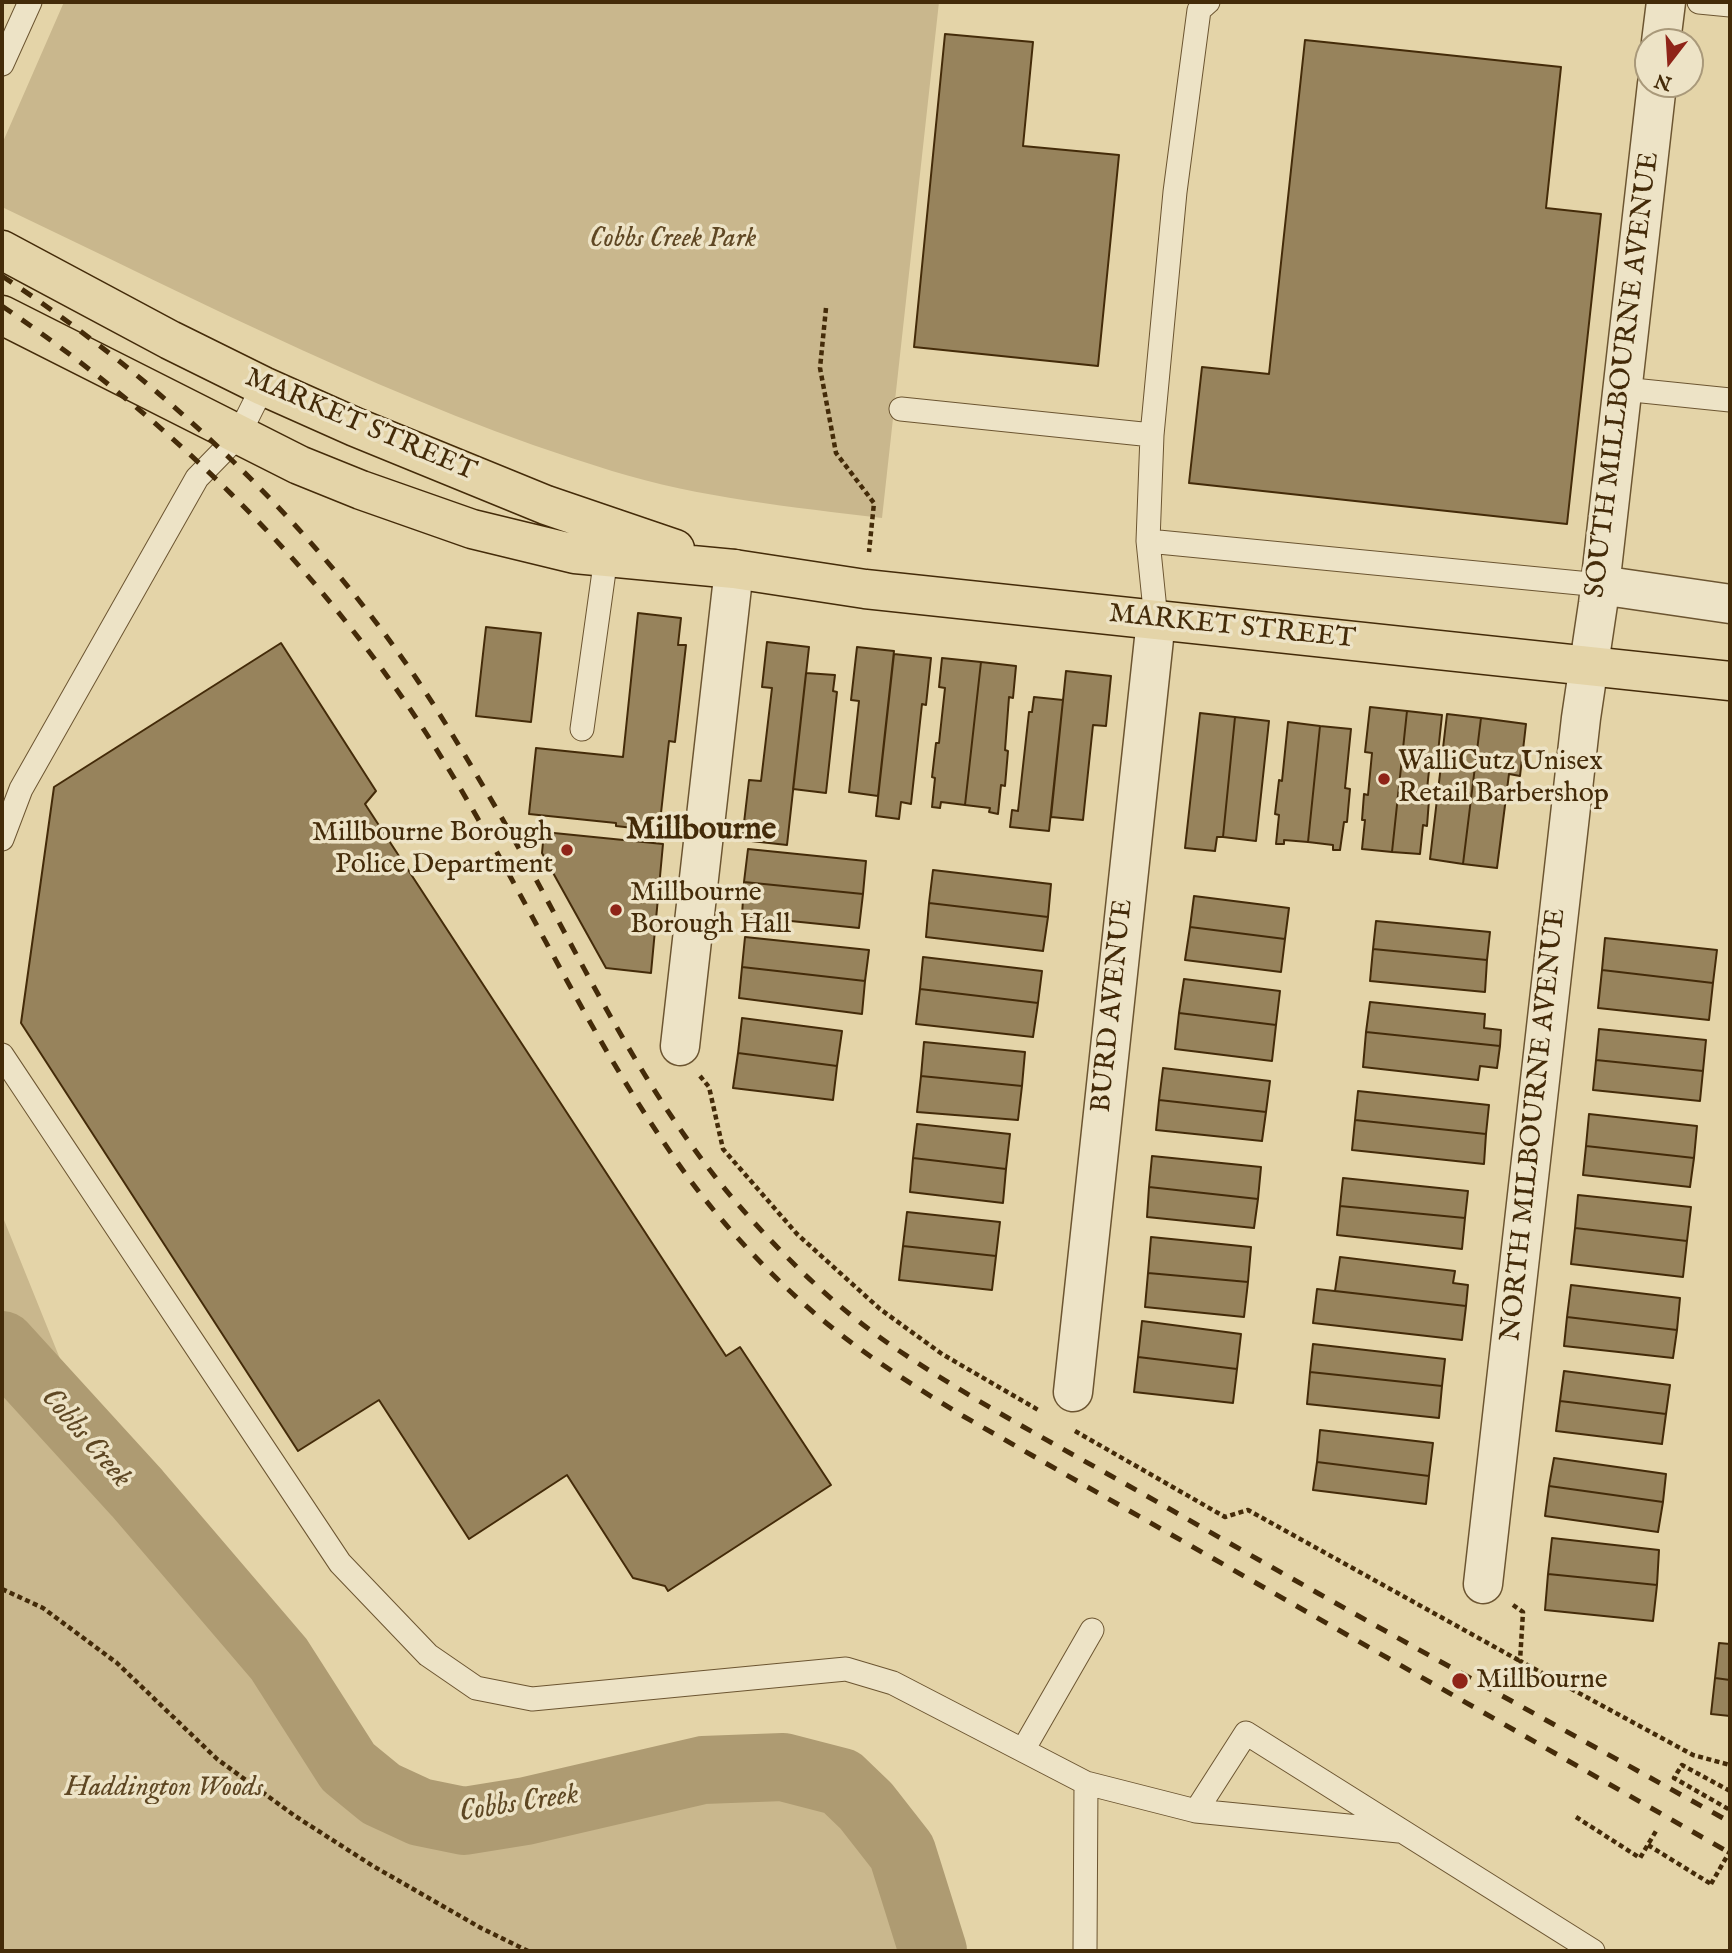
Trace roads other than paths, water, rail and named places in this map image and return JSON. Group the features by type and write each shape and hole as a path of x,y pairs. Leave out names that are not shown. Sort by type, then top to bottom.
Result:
{"main road":[{"name":"MARKET STREET","path":"2,250 170,340 355,427 546,505 734,569"},
{"name":"MARKET STREET","path":"2,315 299,465 472,529 575,554 734,569 865,589 1730,681"}],"street":[{"path":"1663,28 1666,2"},
{"name":"SOUTH MILLBOURNE AVENUE","path":"1588,666 1600,585 1655,98"},
{"path":"680,1046 734,569"},
{"path":"1600,585 1730,604"},
{"name":"BURD AVENUE","path":"1073,1392 1156,620"},
{"name":"NORTH MILBOURNE AVENUE","path":"1483,1584 1588,666"}],"lane":[{"path":"2,64 30,2"},
{"path":"1156,620 1148,541 1152,435 1176,183 1199,10 1208,2"},
{"path":"1699,2 1730,5"},
{"path":"2,839 21,789 197,478 238,436 263,386"},
{"path":"1623,389 1730,400"},
{"path":"901,409 1152,435"},
{"path":"1148,541 1600,585"},
{"path":"582,729 606,557"},
{"path":"2,1055 340,1563 428,1655 476,1688 532,1699 845,1669 893,1682 1086,1783 1196,1811 1403,1832"},
{"path":"1023,1750 1092,1630"},
{"path":"1196,1811 1246,1733 1593,1951"},
{"path":"1085,1951 1086,1783"}],"waterway":[{"name":"Cobbs Creek","path":"2,1345 137,1493 279,1659 348,1767 381,1794 420,1812 464,1821 526,1811 703,1770 783,1767 841,1782 866,1806 902,1852 933,1951"}],"railway":[{"path":"2,276 62,317 176,409 230,458 330,565 376,622 450,730 499,813 614,1023 677,1124 750,1218 821,1289 901,1352 999,1413 1730,1822"},
{"path":"2,306 123,396 181,446 288,553 337,610 383,670 458,785 606,1050 671,1153 728,1227 776,1278 813,1312 875,1360 963,1416 1730,1853"}],"place":[{"name":"WalliCutz Unisex Retail Barbershop","path":"1384,779"},
{"name":"Millbourne Borough Police Department","path":"567,850"},
{"name":"Millbourne Borough Hall","path":"616,910"},
{"name":"Millbourne","path":"1460,1681"}],"district":[{"name":"Millbourne","path":"701,831"}],"park label":[{"name":"Cobbs Creek Park","path":"673,240"},
{"name":"Haddington Woods","path":"164,1789"}]}
